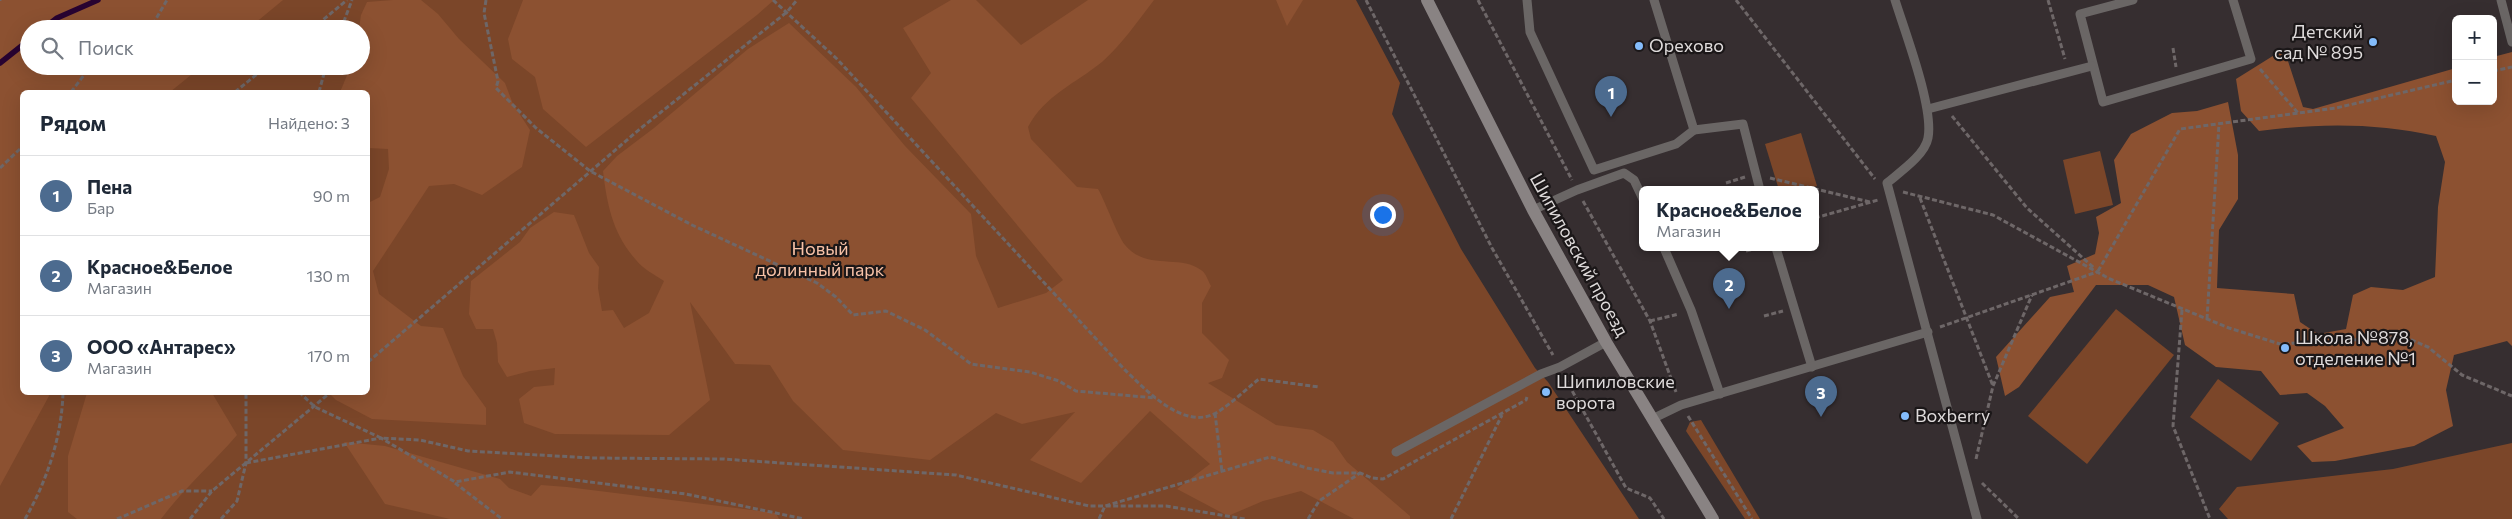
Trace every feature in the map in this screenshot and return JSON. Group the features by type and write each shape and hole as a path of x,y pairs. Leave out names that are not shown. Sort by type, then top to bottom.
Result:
{"main road":[{"name":"Шипиловский проезд","path":"1427,0 1533,210 1606,342 1713,519"}],"lane":[{"path":"1527,0 1530,32 1594,170 1676,144 1694,130 1743,124 1759,186"},
{"path":"1654,0 1694,130"},
{"path":"1895,0 1928,109 1928,139 1918,155 1888,183 1977,519"},
{"path":"2134,0 2080,14 2092,66 2103,102 2251,60 2233,0"},
{"path":"2501,0 2512,42"},
{"path":"1928,109 2092,66"},
{"path":"1533,210 1577,190 1624,174 1634,180 1639,191"},
{"path":"1665,251 1691,310 1720,394"},
{"path":"1777,251 1812,367"},
{"path":"1652,419 1681,405 1928,332"},
{"path":"1396,452 1541,374 1560,367 1606,342"}],"path":[{"path":"155,20 167,0"},
{"path":"323,20 347,0"},
{"path":"344,20 352,0"},
{"path":"486,0 484,12 498,80 496,88 536,128 590,171 707,232 816,283 836,297 853,315 886,311 925,330 971,364 1030,372 1058,381 1076,391 1156,398"},
{"path":"773,0 837,59 942,175 1124,368 1156,398 1176,412 1186,416 1215,413 1259,379 1319,387"},
{"path":"370,360 590,171 786,12 797,0"},
{"path":"1366,0 1492,248 1626,488 1650,498 1664,519"},
{"path":"1478,0 1577,190 1650,321 1681,405 1752,519"},
{"path":"1736,0 1872,178"},
{"path":"2048,0 2069,73"},
{"path":"2173,48 2178,80"},
{"path":"2251,60 2298,113"},
{"path":"2497,70 2512,67"},
{"path":"73,90 84,75"},
{"path":"237,90 256,75"},
{"path":"319,90 323,75"},
{"path":"1928,332 2098,272 2180,129 2336,108 2452,81"},
{"path":"1944,105 2027,208 2098,272"},
{"path":"2207,319 2219,124"},
{"path":"0,168 20,149"},
{"path":"1756,174 1805,186"},
{"path":"1819,189 1870,202"},
{"path":"1819,217 1870,202 1890,192 1993,215 2110,280 2207,319 2280,344 2405,337 2428,348 2462,375 2512,396"},
{"path":"1920,198 1993,386"},
{"path":"1973,474 1993,386 2032,295"},
{"path":"1650,321 1691,310"},
{"path":"2182,310 2173,426 2210,519"},
{"path":"1099,519 1105,506 1270,457 1306,468 1334,473 1360,473 1372,478 1383,479 1503,414 1526,400 1527,394"},
{"path":"25,519 41,492 62,418 63,395"},
{"path":"221,519 238,501 246,463 246,395"},
{"path":"302,395 315,407 381,438 455,482 502,519"},
{"path":"190,519 212,490 328,395"},
{"path":"1215,413 1222,472"},
{"path":"1451,519 1503,414"},
{"path":"246,463 381,438 420,440 468,451 592,458 723,459 956,475 1089,506 1166,506 1244,519"},
{"path":"1963,464 2019,519"},
{"path":"455,482 510,472 686,494 804,519"},
{"path":"1308,519 1319,501 1360,473"},
{"path":"117,519 182,492 212,490"}],"green space":[{"name":"Новый долинный парк","path":"0,0 1356,0 1400,83 1392,114 1461,249 1535,368 1548,382 1639,519 0,519"},
{"path":"0,0 283,0 259,20 20,20 20,75 191,75 172,90 20,90 20,395 49,396 0,486"},
{"path":"421,0 438,14 459,39 505,83 513,104 530,130 522,167 482,195 454,184 429,186 373,271 379,294 421,326 443,328 463,376 486,408 486,425 372,419 336,400 331,395 370,395 370,202 380,197 389,169 388,149 370,148 370,90 341,90 347,75 370,75 370,20 360,20 367,2"},
{"path":"523,0 774,0 586,147 543,109 535,77 512,59 508,39"},
{"path":"951,0 976,0 1021,45 1088,0 1154,0 1130,32 1102,62 1052,98 1035,116 1028,127 1031,139 1077,187 1098,189 1122,240 1133,253 1153,260 1193,265 1204,273 1211,286 1202,303 1202,333 1229,360 1222,378 1208,383 1276,425 1313,430 1333,442 1347,462 1410,516 1410,519 1354,519 1301,491 1263,501 1228,516 1177,489 1210,464 1150,411 1081,483 1030,460 1075,412 1022,424 996,413 930,460 843,450 793,401 770,365 735,364 690,302 710,400 669,435 555,434 524,423 519,399 534,387 554,385 555,368 530,371 507,377 498,362 497,343 493,329 476,329 469,314 471,281 520,242 530,228 554,212 574,215 589,253 599,267 598,288 602,311 613,310 624,328 649,313 664,281 639,263 622,240 612,218 603,171 617,156 654,128 748,49 789,23 856,87 905,146 971,214 976,256 998,308 1046,293 1063,280 911,98 931,73 903,28"},
{"path":"1276,0 1303,0 1287,26"},
{"path":"2284,49 2303,107 2313,109 2452,69 2452,105 2497,105 2497,56 2512,52 2512,346 2507,341 2454,355 2446,390 2453,426 2414,446 2335,461 2312,462 2297,446 2344,428 2325,406 2307,393 2280,395 2261,371 2216,367 2185,345 2174,297 2148,285 2096,285 2019,387 2005,396 1996,357 2050,297 2074,292 2067,266 2095,254 2099,233 2096,217 2121,203 2114,160 2131,134 2172,113 2197,111 2228,102 2238,155 2238,199 2219,230 2217,288 2294,294 2300,322 2318,334 2346,329 2353,295 2371,287 2403,290 2435,277 2438,207 2445,162 2436,136 2392,129 2348,126 2282,128 2259,131 2241,111 2236,79"},
{"path":"1801,133 1817,186 1778,186 1765,144"},
{"path":"2100,151 2113,205 2075,214 2063,160"},
{"path":"2116,309 2174,355 2087,464 2028,416"},
{"path":"2218,379 2279,423 2251,461 2190,417"},
{"path":"86,395 213,395 237,435 161,519 77,519 68,512 68,456"},
{"path":"1701,420 1760,519 1745,519 1686,431 1690,422"},
{"path":"344,442 385,446 500,479 509,488 531,496 541,485 567,487 776,513 779,519 450,519 385,504"},
{"path":"2512,443 2512,519 2228,519 2219,509 2237,487 2393,469"}],"waterway":[{"path":"54,20 98,0"},
{"path":"0,63 20,47"}],"place":[{"name":"Детский сад № 895","path":"2373,42"},
{"name":"Орехово","path":"1639,46"},
{"name":"Пена","path":"1611,117"},
{"name":"Красное&Белое","path":"1729,309"},
{"name":"Школа №878, отделение №1","path":"2285,348"},
{"name":"Шипиловские ворота","path":"1546,392"},
{"name":"Boxberry","path":"1905,416"},
{"name":"ООО «Антарес»","path":"1821,417"}]}
